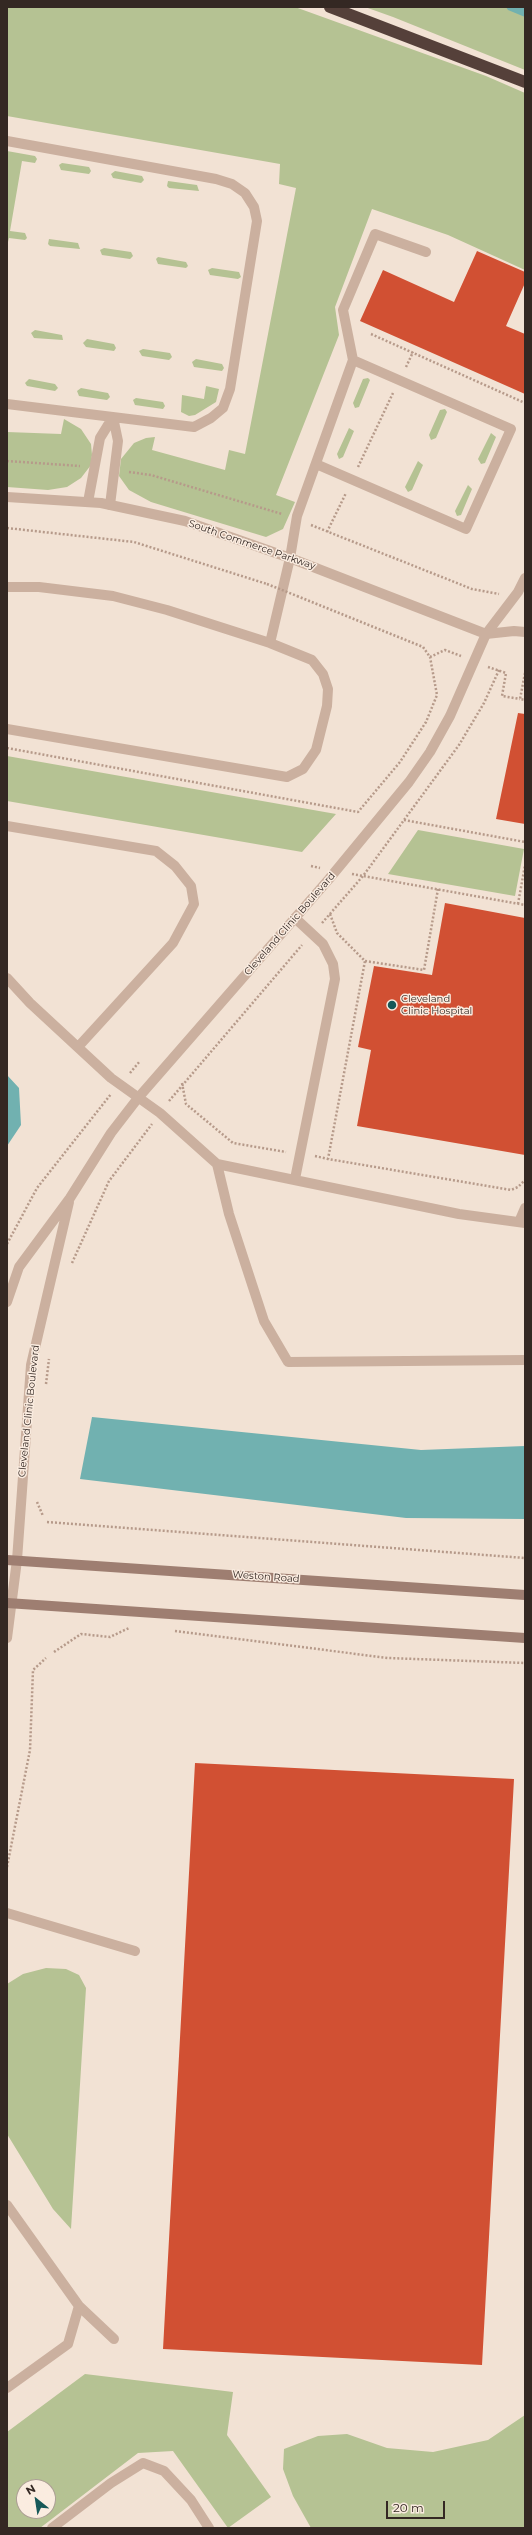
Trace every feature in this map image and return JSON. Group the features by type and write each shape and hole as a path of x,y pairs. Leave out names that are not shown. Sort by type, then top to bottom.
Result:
{"highway":[{"path":"330,7 525,82"}],"main road":[{"name":"Weston Road","path":"12,1560 525,1595"},
{"path":"8,1603 525,1638"}],"street":[{"path":"7,141 216,179 232,184 245,193 254,207 257,221 230,389 223,408 211,418 194,427 7,404"},
{"path":"270,643 290,558 296,520 353,360 343,310 375,234 426,252"},
{"path":"316,464 466,529 511,429 353,360"},
{"path":"88,502 100,438 113,416"},
{"path":"110,505 118,441 113,416"},
{"name":"South Commerce Parkway","path":"7,497 88,502 110,505 185,521 290,558 486,634"},
{"name":"Cleveland Clinic Boulevard","path":"7,1302 19,1267 70,1198 111,1133 138,1098 387,811 430,752 450,716 486,634 514,596 525,578"},
{"path":"7,587 39,587 113,596 167,610 270,643 312,660 323,674 328,689 327,706 316,750 303,769 287,777 7,729"},
{"path":"486,634 514,631 525,632"},
{"path":"7,826 156,851 175,866 191,886 194,904 173,943 78,1047"},
{"path":"295,918 312,934 329,955 334,964 335,979 295,1179"},
{"path":"7,978 30,1003 78,1047 120,1084 160,1113 217,1164 459,1214 522,1222 525,1208"},
{"path":"217,1164 229,1214 264,1321 288,1362 525,1360"},
{"name":"Cleveland Clinic Boulevard","path":"7,1638 8,1603 32,1365 70,1198"},
{"path":"7,1912 135,1951"},
{"path":"7,2204 80,2306 114,2339"},
{"path":"7,2388 68,2344 80,2306"},
{"path":"52,2528 111,2483 143,2463 164,2471 191,2500 209,2528"}],"path":[{"path":"371,334 525,403"},
{"path":"327,532 413,352"},
{"path":"7,461 60,463 94,467"},
{"path":"114,470 151,475 271,510 472,589 514,596"},
{"path":"7,528 134,542 267,584 298,596 423,647 430,657 437,695 426,722 400,762 358,812 7,748"},
{"path":"430,657 445,650 506,673 502,696 525,700"},
{"path":"72,1264 109,1182 182,1083 363,876 459,745 484,703 498,670"},
{"path":"520,699 525,673"},
{"path":"404,820 525,842"},
{"path":"518,904 525,865"},
{"path":"311,866 525,905"},
{"path":"330,914 337,933 365,961 424,970 438,889"},
{"path":"328,1159 365,961"},
{"path":"7,1244 37,1188 61,1154 82,1132 140,1061"},
{"path":"182,1083 186,1104 233,1143 511,1190 518,1187 525,1180"},
{"path":"46,1390 50,1352"},
{"path":"37,1500 43,1516"},
{"path":"47,1522 525,1558"},
{"path":"54,1652 81,1634 110,1638 128,1628 134,1628"},
{"path":"170,1630 388,1658 525,1663"},
{"path":"7,1868 24,1789 30,1750 33,1670 46,1658"}],"green space":[{"path":"7,7 295,7 486,76 525,93 525,270 448,235 372,209 335,307 339,335 276,495 295,502 283,529 266,537 151,502 129,490 119,476 121,459 134,443 146,438 155,437 152,450 225,470 229,450 245,454 296,188 279,184 280,164 7,116"},
{"path":"365,7 525,7 525,70 393,17"},
{"path":"7,151 35,156 37,159 35,163 22,161 10,231 25,233 27,238 25,240 9,238 7,246"},
{"path":"62,163 89,167 91,171 89,174 61,170 59,165"},
{"path":"115,171 142,176 144,180 141,183 113,178 111,174"},
{"path":"168,181 197,185 199,191 169,188 167,186"},
{"path":"49,239 78,243 80,249 50,246 48,244"},
{"path":"104,248 131,252 133,256 130,259 102,255 100,250"},
{"path":"158,257 186,262 188,266 186,268 158,264 156,259"},
{"path":"212,268 239,272 241,277 238,279 210,275 208,270"},
{"path":"35,330 62,335 63,340 34,338 31,333"},
{"path":"87,339 114,344 116,348 114,351 86,347 83,343"},
{"path":"143,349 170,353 172,357 169,360 142,356 139,351"},
{"path":"196,359 222,364 224,368 222,371 194,367 192,362"},
{"path":"368,378 370,380 359,407 355,408 353,403 363,379"},
{"path":"29,379 55,384 58,388 55,391 27,386 25,383"},
{"path":"206,386 219,389 216,402 195,415 189,416 181,412 182,395 204,399"},
{"path":"81,388 108,393 110,397 107,400 79,396 77,391"},
{"path":"136,398 163,402 165,406 163,409 135,405 133,400"},
{"path":"445,409 447,412 436,438 431,440 429,435 440,410"},
{"path":"64,419 81,429 91,444 91,465 81,478 67,487 48,490 7,487 7,432 61,434"},
{"path":"349,428 354,431 343,457 339,459 337,454"},
{"path":"491,433 496,437 485,463 481,464 478,459"},
{"path":"418,461 423,465 412,490 408,492 405,487"},
{"path":"468,485 472,489 461,515 457,516 455,511"},
{"path":"7,756 336,814 302,852 7,801"},
{"path":"418,830 524,849 515,896 388,874"},
{"path":"46,1968 66,1969 79,1975 86,1988 71,2229 53,2209 7,2134 7,1984 23,1974"},
{"path":"85,2374 233,2392 227,2435 271,2497 228,2528 173,2451 138,2453 56,2516 56,2479 16,2479 16,2519 52,2519 40,2528 7,2528 7,2432"},
{"path":"525,2415 525,2528 311,2528 293,2496 283,2469 284,2449 318,2436 347,2434 387,2448 433,2452 488,2440"}],"water":[{"path":"506,7 525,7 525,17 508,10"},
{"path":"7,1075 19,1088 21,1125 7,1146"},
{"path":"92,1417 421,1450 525,1446 525,1519 406,1518 80,1479"}],"building":[{"path":"477,251 525,272 525,283 506,326 525,334 525,394 360,321 383,270 454,302"},
{"path":"518,713 525,714 525,824 496,819"},
{"path":"445,903 525,918 525,1155 357,1126 371,1050 358,1047 374,966 432,975"},
{"path":"195,1763 514,1779 482,2365 163,2349"}],"place":[{"name":"Cleveland Clinic Hospital","path":"392,1005"}]}
